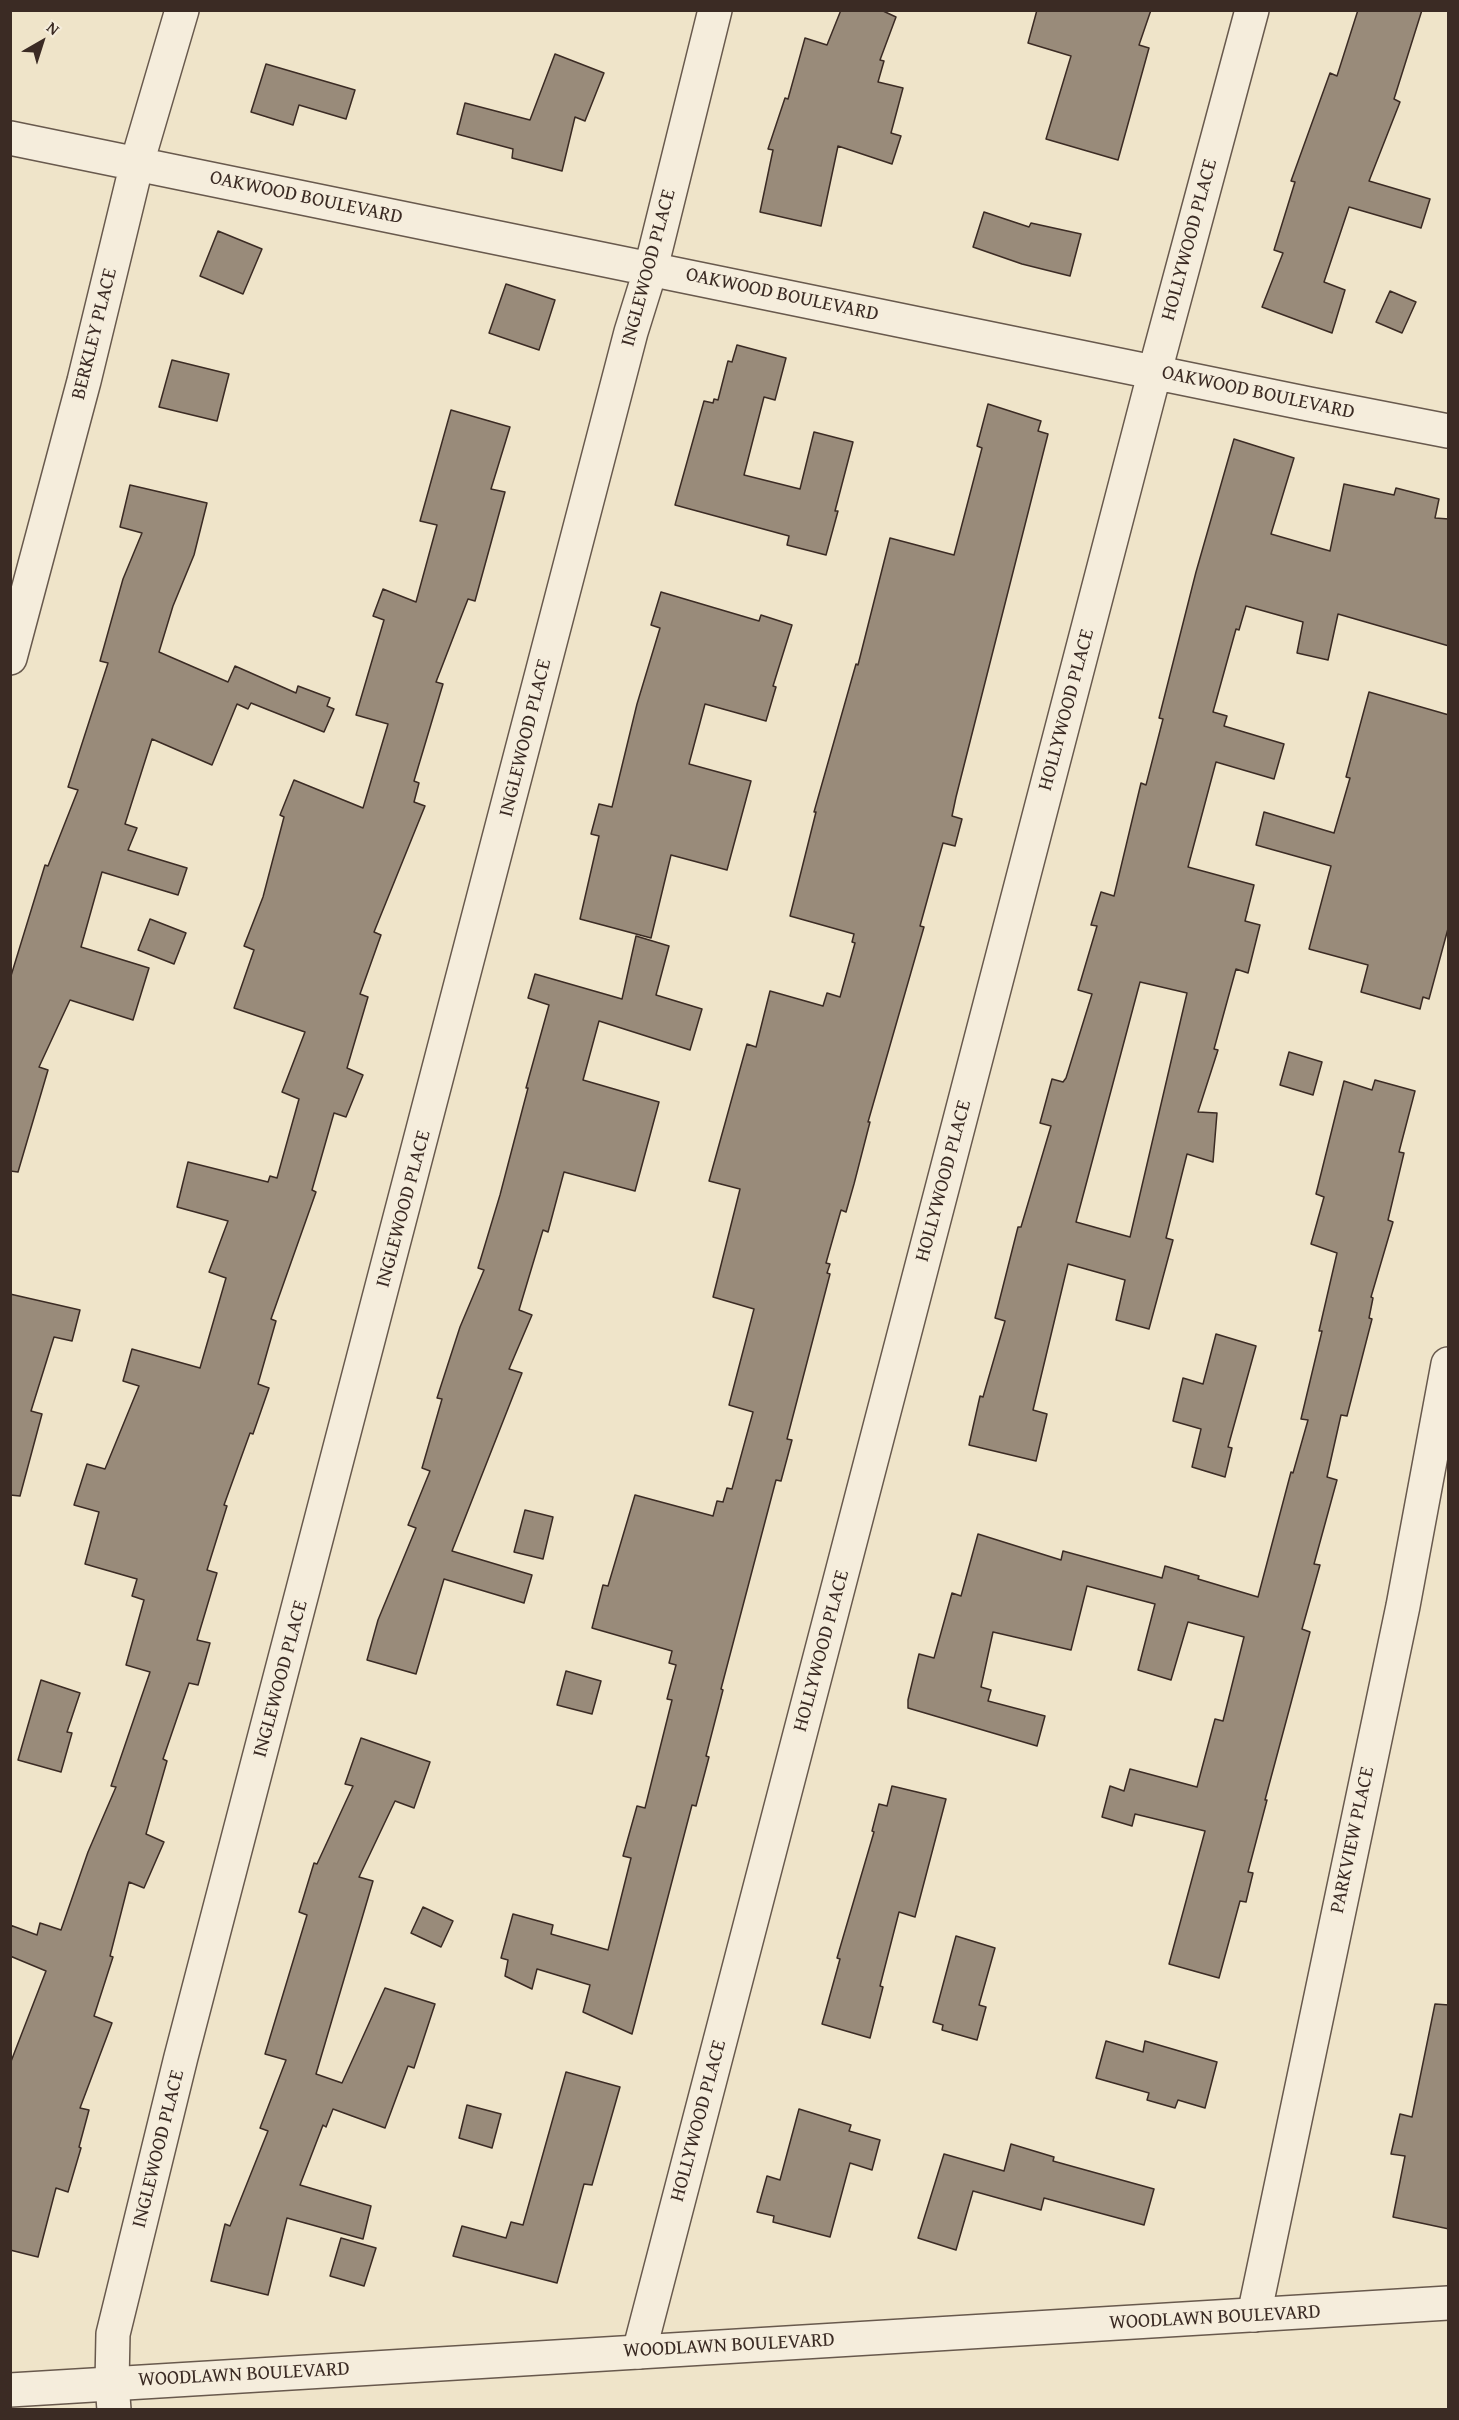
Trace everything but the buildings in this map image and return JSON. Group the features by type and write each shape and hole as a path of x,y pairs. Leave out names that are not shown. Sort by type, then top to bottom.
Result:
{"street":[{"name":"BERKLEY PLACE","path":"10,658 84,381 137,163 182,10"},
{"name":"INGLEWOOD PLACE","path":"113,2396 113,2334 181,2057 631,332 651,268 715,10"},
{"name":"HOLLYWOOD PLACE","path":"639,2352 1155,371 1252,10"},
{"name":"OAKWOOD BOULEVARD","path":"10,138 1449,431"},
{"name":"PARKVIEW PLACE","path":"1254,2315 1403,1606 1449,1364"},
{"name":"WOODLAWN BOULEVARD","path":"10,2390 113,2396 639,2352 1449,2303"}]}
